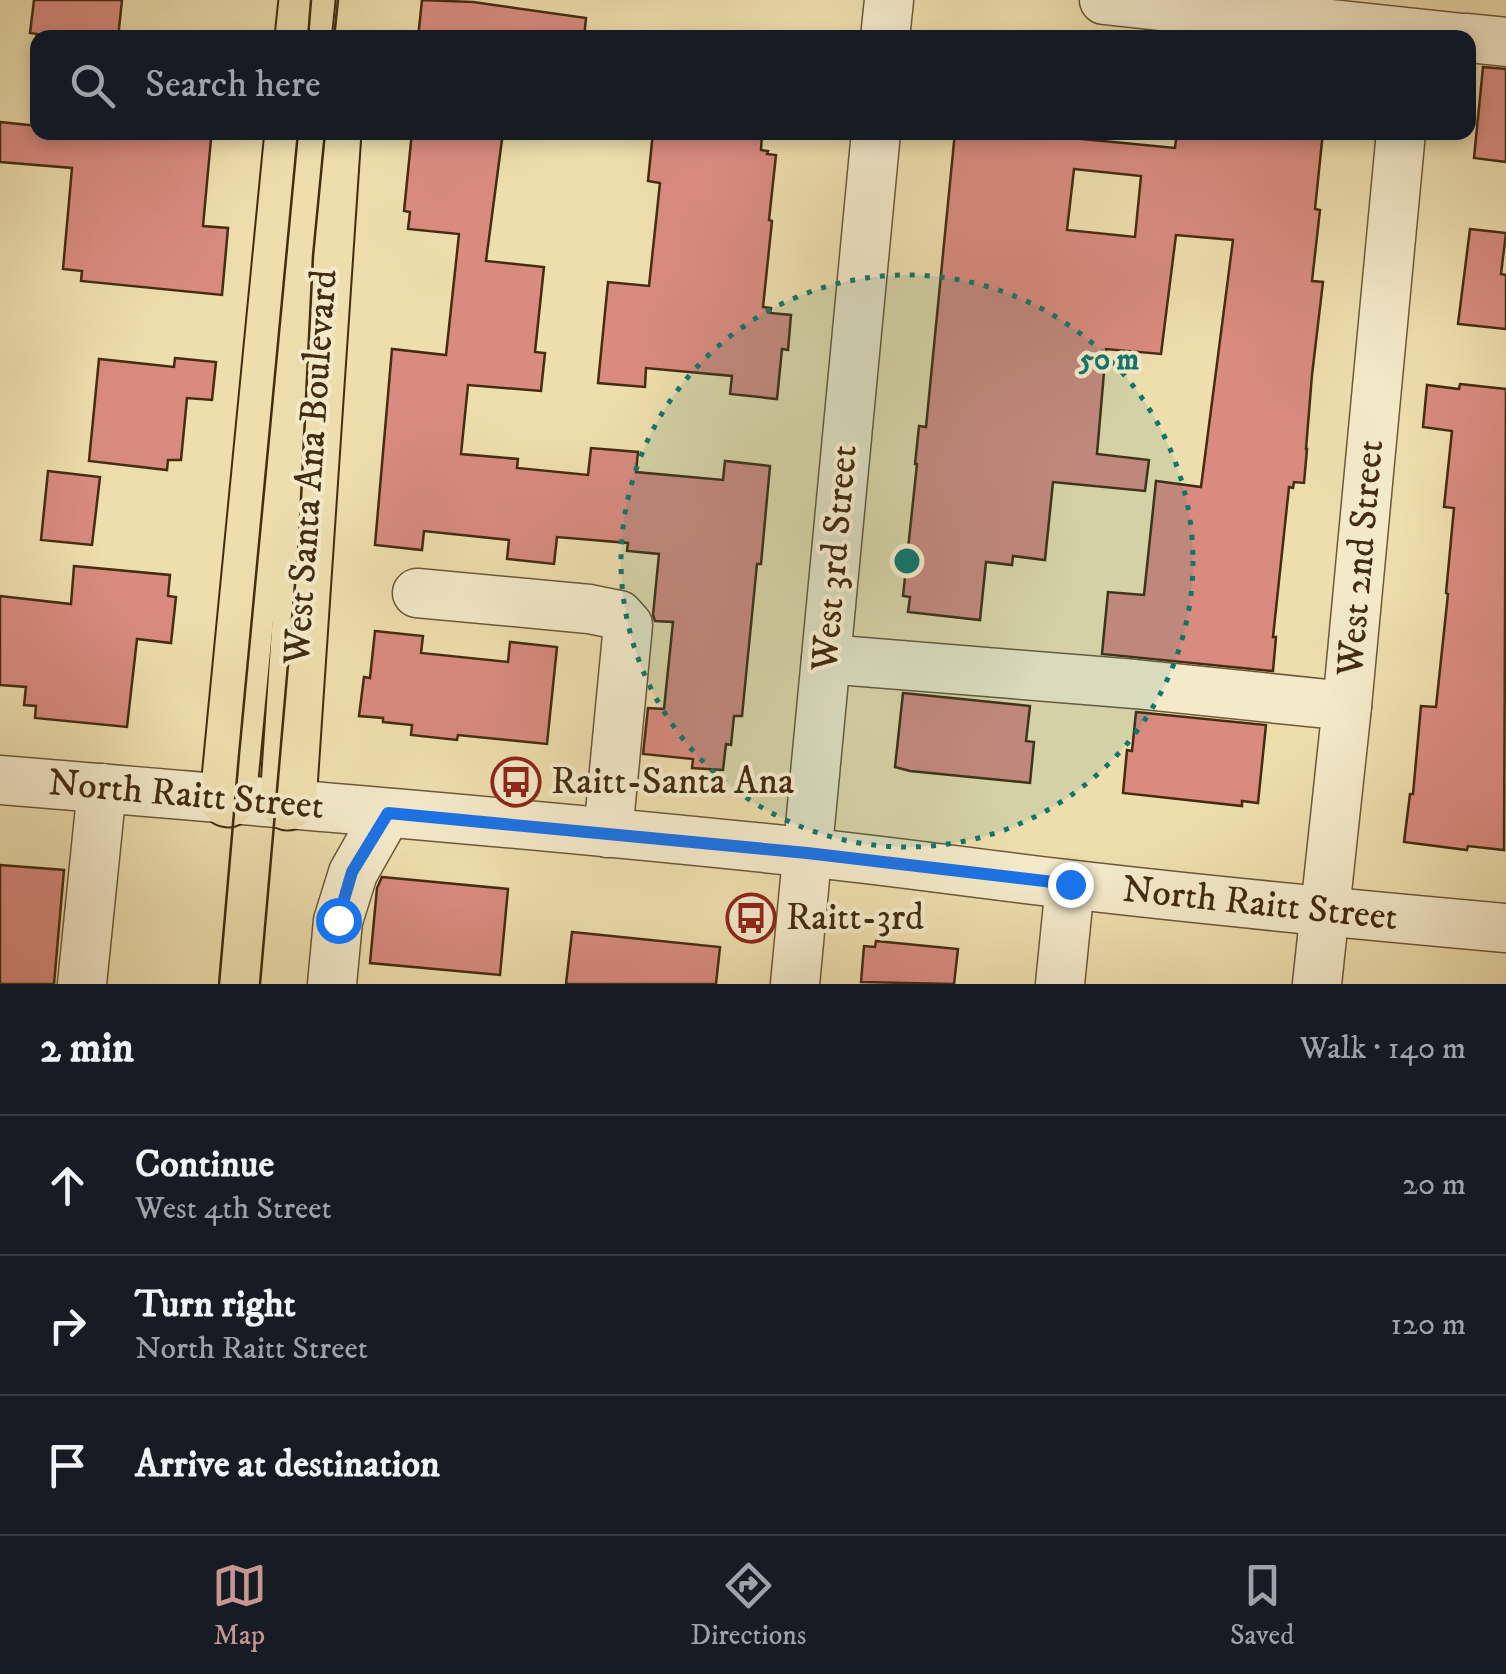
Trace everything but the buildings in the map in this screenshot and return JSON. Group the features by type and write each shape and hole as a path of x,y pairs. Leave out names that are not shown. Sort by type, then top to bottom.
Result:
{"main road":[{"path":"304,30 307,0"},
{"path":"341,30 344,0"},
{"name":"West Santa Ana Boulevard","path":"228,799 293,140"},
{"name":"West Santa Ana Boulevard","path":"288,802 332,140"}],"street":[{"path":"886,30 889,0"},
{"path":"1104,0 1411,23 1437,30"},
{"path":"1476,39 1506,42"},
{"name":"West 3rd Street","path":"795,984 875,140"},
{"name":"West 2nd Street","path":"1317,984 1400,140"},
{"path":"417,593 589,609 619,614 628,624 608,833"},
{"path":"826,659 1347,706"},
{"name":"North Raitt Street","path":"0,780 288,802 608,833 1323,912 1506,928"},
{"path":"82,984 102,788"},
{"path":"332,984 338,920 352,872 388,813"},
{"path":"1060,984 1070,884"}],"tram line":[{"path":"309,30 311,0"},
{"path":"335,30 338,0"},
{"path":"219,984 297,140"},
{"path":"260,984 299,539 313,256 324,140"}],"place":[{"name":"Raitt-Santa Ana","path":"516,782"},
{"name":"Raitt-3rd","path":"751,918"}],"route":[{"path":"338,920 352,872 388,813 807,853 1070,884"}]}
